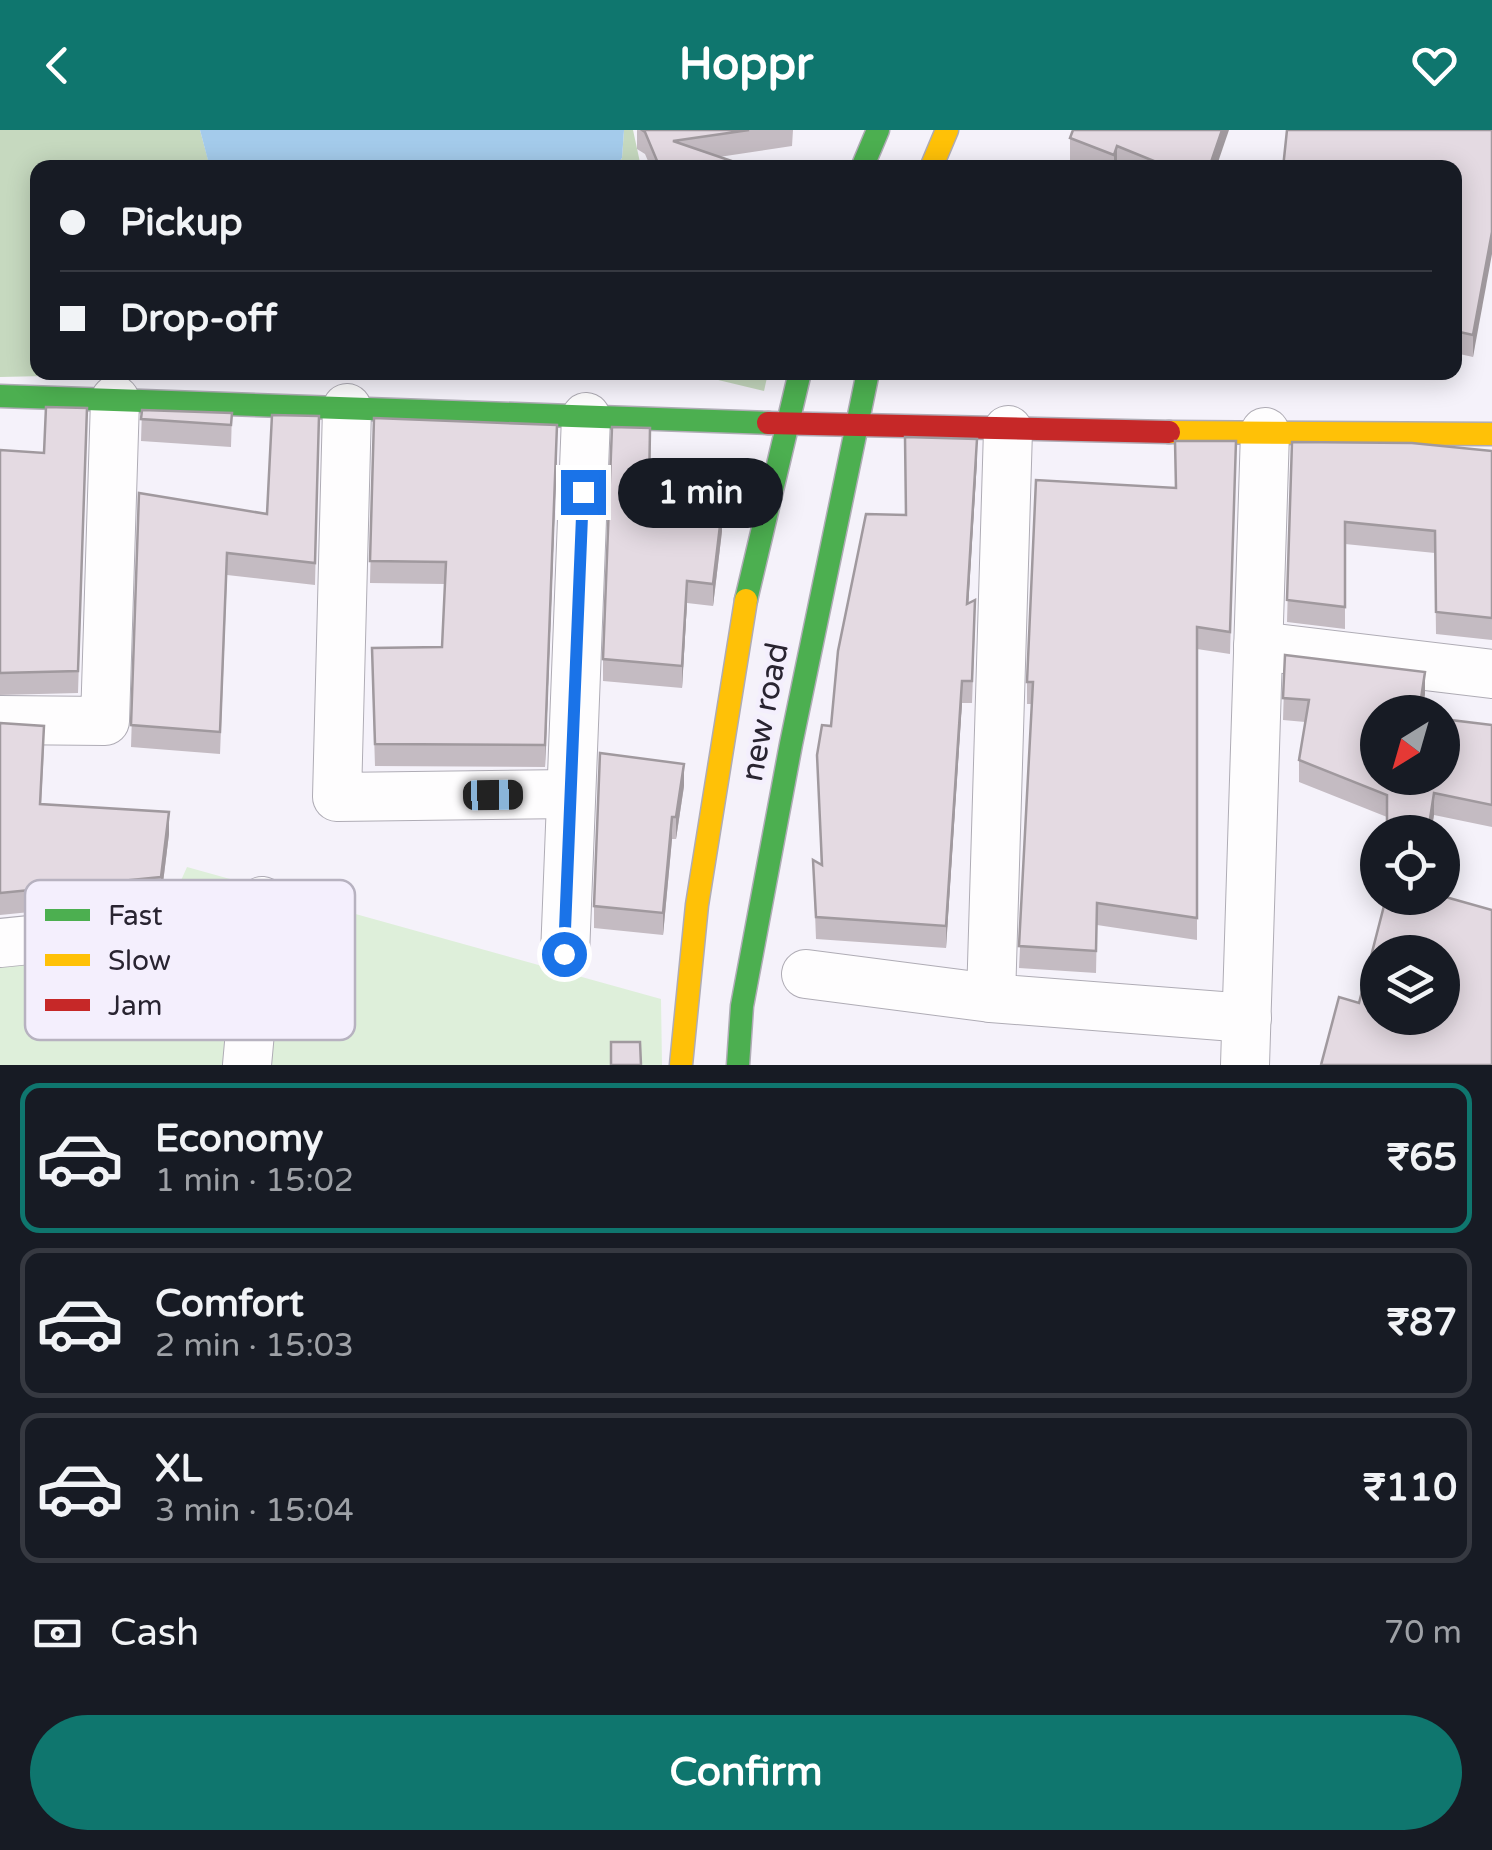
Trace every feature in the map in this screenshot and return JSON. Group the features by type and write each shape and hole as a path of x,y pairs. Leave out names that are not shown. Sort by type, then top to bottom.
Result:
{"street":[{"path":"865,160 878,130"},
{"path":"934,160 946,130"},
{"name":"new road","path":"681,1065 697,905 744,608 798,380"},
{"name":"new road","path":"738,1065 742,1006 866,380"},
{"path":"0,396 1008,430 1492,434"},
{"path":"0,720 104,722 115,400"},
{"path":"347,408 337,797 571,794"},
{"path":"564,954 586,416"},
{"path":"991,998 1008,430"},
{"path":"1245,1065 1265,432"},
{"path":"1258,646 1492,674"},
{"path":"0,943 25,941"},
{"path":"806,974 991,998 1246,1018"}],"green space":[{"path":"0,130 200,130 208,160 30,160 30,376 0,377"},
{"path":"624,130 633,130 639,160 622,158"},
{"path":"718,380 766,380 764,391"},
{"path":"187,867 234,880 181,880"},
{"path":"355,914 661,999 662,1065 0,1065 0,943 25,941 25,1040 355,1040"}],"water":[{"path":"200,130 624,130 621,160 208,160"}],"building":[{"path":"642,130 749,130 673,141 729,160 657,160"},
{"path":"1073,130 1222,130 1212,160 1151,160 1117,146 1114,155 1070,138"},
{"path":"1287,130 1492,130 1492,232 1473,335 1462,333 1462,160 1284,160"},
{"path":"46,407 87,408 78,671 0,673 0,450 44,453"},
{"path":"142,410 232,413 231,425 141,419"},
{"path":"272,415 319,416 315,563 227,553 220,732 131,725 139,493 267,514"},
{"path":"374,418 557,425 545,745 375,744 372,648 442,647 446,562 370,561"},
{"path":"612,427 650,428 649,493 722,509 713,584 687,581 682,666 603,659"},
{"path":"905,437 977,439 967,604 975,600 972,681 962,681 946,926 816,917 813,860 822,865 817,755 822,725 831,726 838,651 866,514 906,515"},
{"path":"1175,441 1236,441 1230,632 1197,627 1197,918 1097,903 1096,951 1019,946 1033,682 1027,682 1036,480 1176,488"},
{"path":"1292,442 1412,443 1492,451 1492,618 1436,612 1435,531 1345,522 1345,607 1287,600"},
{"path":"1285,655 1425,672 1422,695 1360,695 1360,784 1299,760 1309,700 1283,698"},
{"path":"1460,721 1492,725 1492,805 1444,795 1460,795"},
{"path":"0,723 44,726 40,804 169,812 161,877 25,880 25,891 0,893"},
{"path":"600,753 684,764 676,817 672,817 663,913 594,906"},
{"path":"1387,795 1434,795 1431,815 1387,815"},
{"path":"1460,901 1492,910 1492,1065 1321,1065 1339,997 1359,1003 1360,999 1360,1035 1460,1035 1460,935 1376,935 1382,915 1460,915"},
{"path":"611,1042 640,1042 641,1065 611,1065"}],"traffic: fast":[{"path":"865,160 878,130"},
{"path":"746,600 798,380"},
{"path":"738,1065 742,1006 791,744 866,380"},
{"path":"0,396 768,423"}],"traffic: slow":[{"path":"934,160 947,130"},
{"path":"1169,432 1492,434"},
{"path":"681,1065 697,905 746,600"}],"traffic: jam":[{"path":"768,423 1169,432"}],"route":[{"path":"564,954 583,492"}]}
